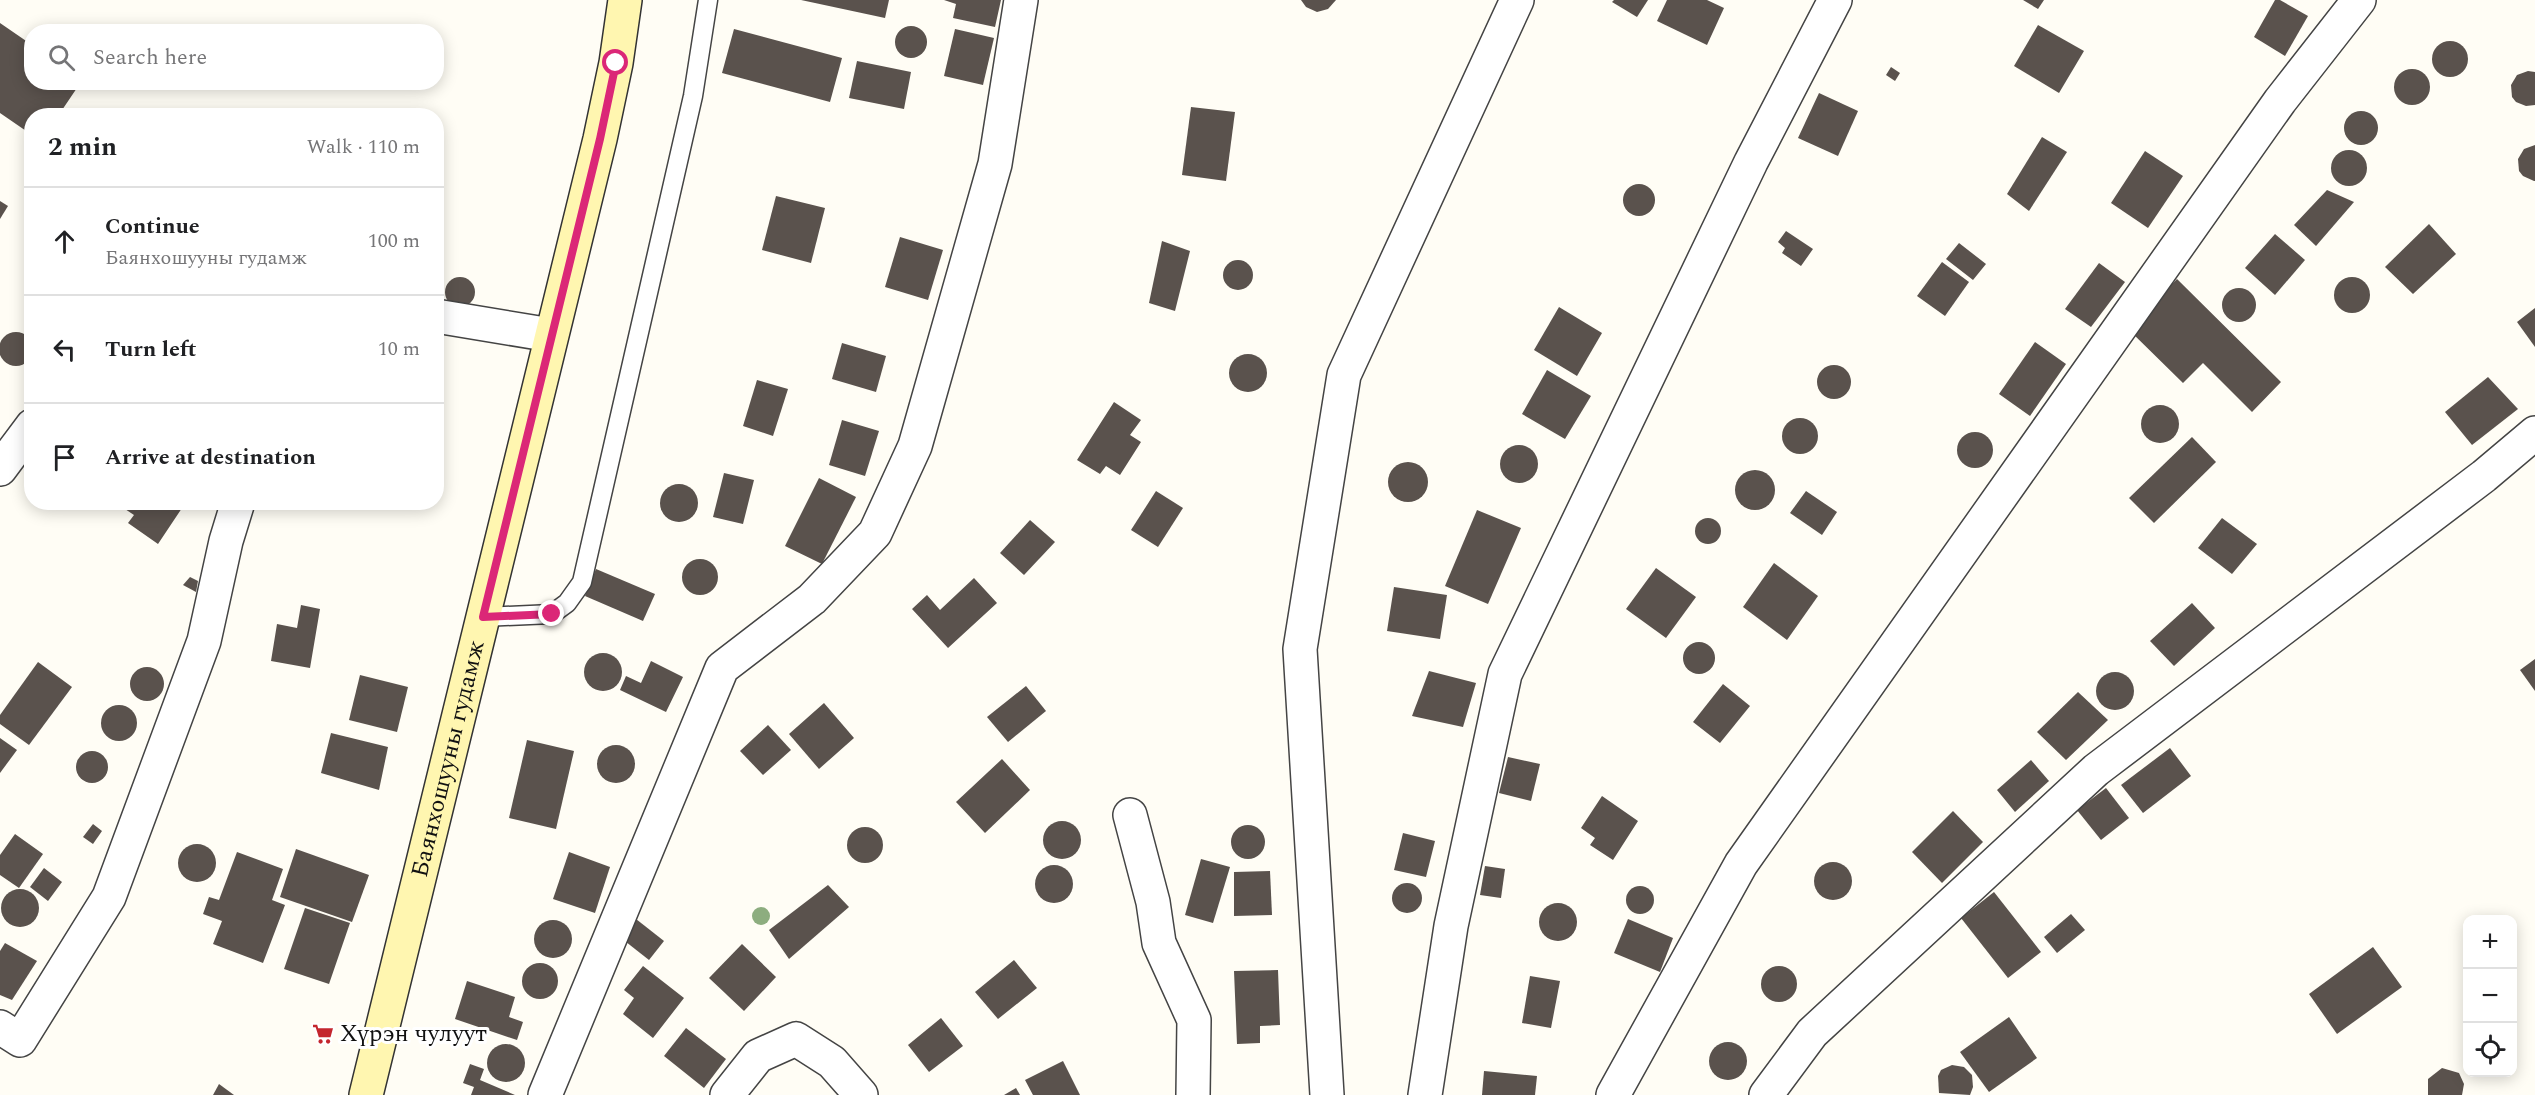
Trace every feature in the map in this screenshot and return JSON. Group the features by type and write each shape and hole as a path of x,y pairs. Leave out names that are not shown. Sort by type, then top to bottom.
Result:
{"main road":[{"name":"Баянхошууны гудамж","path":"366,1095 600,139 616,63 625,0"}],"street":[{"path":"545,1095 657,819 722,668 812,599 875,533 915,446 995,164 1021,0"},
{"path":"1327,1095 1300,649 1344,375 1517,0"},
{"path":"1425,1095 1451,926 1505,674 1751,162 1835,0"},
{"path":"1613,1095 1741,864 2273,111 2359,0"},
{"path":"444,317 551,335"},
{"path":"1766,1095 1812,1033 2096,770 2484,476 2535,433"},
{"path":"0,469 24,437"},
{"path":"0,1027 20,1040 109,897 204,641 226,541 236,510"},
{"path":"1130,814 1153,902 1159,944 1194,1020 1192,1095"},
{"path":"728,1095 758,1056 796,1039 832,1062 861,1095"}],"lane":[{"path":"483,617 552,614 567,603 582,582 693,96 708,0"}],"building":[{"path":"801,0 889,0 885,18"},
{"path":"944,0 1001,0 995,27 953,18 956,4"},
{"path":"1301,0 1336,0 1328,9 1317,12 1306,7"},
{"path":"1614,0 1648,0 1637,17 1612,2"},
{"path":"1667,0 1707,0 1724,8 1707,45 1657,21"},
{"path":"2023,0 2044,0 2038,9"},
{"path":"2275,0 2280,0 2308,16 2285,56 2254,37"},
{"path":"0,23 24,40 24,90 76,90 63,108 24,108 24,130 0,113"},
{"path":"2038,25 2084,51 2059,93 2014,66"},
{"path":"911,26 923,30 927,42 923,54 911,58 899,54 895,42 899,30"},
{"path":"734,29 842,58 830,102 722,73"},
{"path":"955,29 994,38 983,85 944,76"},
{"path":"2450,41 2462,47 2468,59 2462,71 2450,77 2438,71 2432,59 2438,47"},
{"path":"857,61 911,72 904,109 849,98"},
{"path":"1891,67 1900,73 1895,81 1886,75"},
{"path":"2412,69 2424,75 2430,87 2424,99 2412,105 2400,99 2394,87 2400,75"},
{"path":"2528,71 2535,72 2535,105 2526,106 2516,102 2512,97 2511,85 2517,75"},
{"path":"1819,93 1858,111 1838,156 1798,138"},
{"path":"1191,107 1235,112 1226,181 1182,175"},
{"path":"2361,111 2373,116 2378,128 2373,140 2361,145 2349,140 2344,128 2349,116"},
{"path":"2042,137 2067,152 2029,211 2007,194"},
{"path":"2535,145 2534,181 2523,176 2519,171 2518,159 2524,149"},
{"path":"2349,150 2361,156 2367,168 2361,180 2349,186 2337,180 2331,168 2337,156"},
{"path":"2145,151 2183,176 2148,228 2111,203"},
{"path":"1639,184 1651,188 1655,200 1651,212 1639,216 1627,212 1623,200 1627,188"},
{"path":"2327,190 2354,202 2316,246 2294,225"},
{"path":"776,196 825,208 811,263 762,250"},
{"path":"0,201 8,206 0,219"},
{"path":"2429,224 2456,254 2413,294 2385,267"},
{"path":"1786,231 1813,249 1801,266 1782,253 1785,248 1778,242"},
{"path":"2275,234 2305,260 2275,295 2245,268"},
{"path":"900,237 943,250 928,300 885,287"},
{"path":"1162,241 1190,251 1175,311 1149,303"},
{"path":"1959,243 1986,264 1973,280 1946,259"},
{"path":"1238,260 1249,264 1253,275 1249,286 1238,290 1227,286 1223,275 1227,264"},
{"path":"1942,262 1969,282 1945,316 1917,296"},
{"path":"2099,263 2125,282 2091,327 2065,309"},
{"path":"460,277 471,281 475,292 471,303 460,307 449,303 445,292 449,281"},
{"path":"2352,277 2364,283 2370,295 2364,307 2352,313 2340,307 2334,295 2340,283"},
{"path":"2177,279 2281,382 2252,412 2203,363 2183,383 2128,329"},
{"path":"2239,288 2251,293 2256,305 2251,317 2239,322 2227,317 2222,305 2227,293"},
{"path":"1559,307 1602,333 1577,376 1534,350"},
{"path":"2535,308 2535,347 2517,322"},
{"path":"9,333 23,333 24,364 9,365 0,356 0,342"},
{"path":"2035,342 2066,364 2030,416 1999,394"},
{"path":"842,343 886,356 876,392 832,379"},
{"path":"1248,354 1255,355 1261,360 1266,366 1266,380 1261,386 1255,391 1248,392 1241,391 1235,386 1230,380 1229,373 1230,366 1235,360 1241,355"},
{"path":"1834,365 1846,370 1851,382 1846,394 1834,399 1822,394 1817,382 1822,370"},
{"path":"1547,370 1591,396 1565,439 1522,414"},
{"path":"2488,377 2518,409 2472,445 2445,412"},
{"path":"757,380 788,389 773,436 743,426"},
{"path":"1114,402 1141,420 1130,435 1141,442 1120,475 1106,466 1100,474 1077,460"},
{"path":"2160,405 2167,406 2173,411 2178,417 2178,431 2173,437 2167,442 2160,443 2153,442 2147,437 2142,431 2141,424 2142,417 2147,411 2153,406"},
{"path":"1800,418 1813,423 1818,436 1813,449 1800,454 1787,449 1782,436 1787,423"},
{"path":"842,420 879,431 865,476 829,465"},
{"path":"1975,432 1987,438 1993,450 1987,462 1975,468 1963,462 1957,450 1963,438"},
{"path":"2192,437 2216,462 2154,523 2129,498"},
{"path":"1519,445 1532,451 1538,464 1532,477 1519,483 1506,477 1500,464 1506,451"},
{"path":"1408,462 1422,468 1428,482 1422,496 1408,502 1394,496 1388,482 1394,468"},
{"path":"1755,470 1769,476 1775,490 1769,504 1755,510 1741,504 1735,490 1741,476"},
{"path":"724,473 754,480 743,524 713,517"},
{"path":"819,478 856,497 822,564 785,546"},
{"path":"679,484 686,485 692,490 697,496 697,510 692,516 686,521 679,522 672,521 666,516 661,510 660,503 661,496 666,490 672,485"},
{"path":"1156,491 1183,508 1158,547 1131,530"},
{"path":"1806,491 1837,512 1822,535 1790,513"},
{"path":"126,510 181,510 158,544 128,523 134,515"},
{"path":"1477,510 1521,528 1488,604 1445,586"},
{"path":"1708,518 1717,522 1721,531 1717,540 1708,544 1699,540 1695,531 1699,522"},
{"path":"2222,518 2257,544 2232,574 2198,548"},
{"path":"1030,520 1055,542 1024,575 1000,553"},
{"path":"700,559 712,565 718,577 712,589 700,595 688,589 682,577 688,565"},
{"path":"1774,563 1818,596 1787,640 1743,607"},
{"path":"1656,568 1696,597 1666,638 1626,609"},
{"path":"596,569 655,594 643,621 585,596"},
{"path":"190,577 198,581 196,592 183,585"},
{"path":"974,578 997,603 948,648 912,609 927,595 940,610"},
{"path":"1394,587 1447,595 1440,639 1387,631"},
{"path":"2192,603 2215,628 2174,666 2150,641"},
{"path":"301,605 320,609 310,668 271,661 277,624 297,628"},
{"path":"1699,642 1711,646 1715,658 1711,670 1699,674 1687,670 1683,658 1687,646"},
{"path":"603,653 616,659 622,672 616,685 603,691 590,685 584,672 590,659"},
{"path":"2535,659 2535,691 2520,670"},
{"path":"651,661 683,677 666,712 620,690 626,676 641,683"},
{"path":"38,662 72,687 29,745 0,724 0,715"},
{"path":"147,667 159,672 164,684 159,696 147,701 135,696 130,684 135,672"},
{"path":"1429,671 1476,683 1463,727 1412,716"},
{"path":"2115,672 2128,678 2134,691 2128,704 2115,710 2102,704 2096,691 2102,678"},
{"path":"360,675 408,687 397,732 349,720"},
{"path":"1723,684 1750,706 1720,743 1693,722"},
{"path":"1026,686 1046,711 1008,742 987,717"},
{"path":"2078,692 2108,720 2066,760 2037,732"},
{"path":"824,703 854,738 819,769 789,734"},
{"path":"119,705 132,710 137,723 132,736 119,741 106,736 101,723 106,710"},
{"path":"768,725 791,750 763,775 740,751"},
{"path":"331,733 388,747 379,790 321,773"},
{"path":"0,738 17,750 0,773"},
{"path":"527,740 574,751 556,829 509,818"},
{"path":"616,745 623,746 629,751 634,757 634,771 629,777 623,782 616,783 609,782 603,777 598,771 597,764 598,757 603,751 609,746"},
{"path":"2170,748 2191,776 2143,813 2121,785"},
{"path":"92,751 103,756 108,767 103,778 92,783 81,778 76,767 81,756"},
{"path":"1508,757 1540,764 1531,801 1499,793"},
{"path":"1002,759 1030,790 985,833 956,802"},
{"path":"2031,760 2049,781 2015,812 1997,790"},
{"path":"2106,788 2129,818 2101,840 2077,810"},
{"path":"1602,796 1638,821 1613,860 1590,845 1595,838 1581,828"},
{"path":"1953,811 1983,842 1942,883 1912,852"},
{"path":"1062,821 1075,827 1081,840 1075,853 1062,859 1049,853 1043,840 1049,827"},
{"path":"93,824 102,831 93,844 83,837"},
{"path":"1248,825 1260,830 1265,842 1260,854 1248,859 1236,854 1231,842 1236,830"},
{"path":"865,827 878,832 883,845 878,858 865,863 852,858 847,845 852,832"},
{"path":"1403,833 1435,841 1426,877 1394,870"},
{"path":"15,834 43,854 19,888 0,875 0,855"},
{"path":"197,844 210,850 216,863 210,876 197,882 184,876 178,863 184,850"},
{"path":"296,849 369,875 352,922 280,897"},
{"path":"237,852 283,869 272,900 285,905 263,963 213,944 222,921 203,914 209,897 219,900"},
{"path":"569,852 610,867 595,913 553,899"},
{"path":"1201,859 1230,867 1213,923 1185,915"},
{"path":"1833,862 1846,868 1852,881 1846,894 1833,900 1820,894 1814,881 1820,868"},
{"path":"1054,865 1061,866 1067,871 1072,877 1072,891 1067,897 1061,902 1054,903 1047,902 1041,897 1036,891 1035,884 1036,877 1041,871 1047,866"},
{"path":"1485,866 1505,869 1501,898 1480,895"},
{"path":"44,868 62,882 48,901 30,887"},
{"path":"1270,871 1272,915 1234,916 1234,872"},
{"path":"1407,883 1418,887 1422,898 1418,909 1407,913 1396,909 1392,898 1396,887"},
{"path":"828,885 849,907 789,959 769,930"},
{"path":"1640,886 1650,890 1654,900 1650,910 1640,914 1630,910 1626,900 1630,890"},
{"path":"20,889 33,895 39,908 33,921 20,927 7,921 1,908 7,895"},
{"path":"1994,892 2041,952 2008,978 1961,918"},
{"path":"1558,903 1571,909 1577,922 1571,935 1558,941 1545,935 1539,922 1545,909"},
{"path":"305,908 350,923 329,984 284,969"},
{"path":"2071,914 2085,930 2057,953 2044,937"},
{"path":"636,919 664,941 649,960 621,938"},
{"path":"1628,919 1673,938 1660,972 1614,953"},
{"path":"553,920 567,925 572,939 567,953 553,958 539,953 534,939 539,925"},
{"path":"5,943 37,961 12,1000 0,995 0,951"},
{"path":"742,944 776,977 744,1011 709,978"},
{"path":"2373,947 2402,987 2337,1034 2309,994"},
{"path":"1014,960 1037,988 998,1019 975,992"},
{"path":"540,963 552,969 558,981 552,993 540,999 528,993 522,981 528,969"},
{"path":"643,966 684,998 653,1038 623,1014 634,998 624,990"},
{"path":"1779,966 1791,972 1797,984 1791,996 1779,1002 1767,996 1761,984 1767,972"},
{"path":"1278,970 1280,1025 1260,1026 1260,1043 1237,1044 1234,971"},
{"path":"1530,976 1560,981 1551,1028 1522,1023"},
{"path":"467,981 515,997 509,1017 523,1022 517,1040 455,1019"},
{"path":"2009,1017 2037,1058 1989,1092 1960,1052"},
{"path":"941,1018 963,1046 929,1072 908,1045"},
{"path":"686,1028 726,1059 704,1088 664,1056"},
{"path":"1728,1042 1741,1048 1747,1061 1741,1074 1728,1080 1715,1074 1709,1061 1715,1048"},
{"path":"506,1044 520,1049 525,1063 520,1077 506,1082 492,1077 487,1063 492,1049"},
{"path":"1063,1061 1080,1095 1033,1095 1025,1080"},
{"path":"470,1064 484,1069 480,1080 515,1095 471,1095 474,1087 463,1083"},
{"path":"1952,1065 1964,1067 1972,1075 1973,1087 1970,1095 1939,1093 1938,1076 1941,1070"},
{"path":"2442,1068 2459,1073 2464,1084 2462,1095 2428,1095 2428,1079"},
{"path":"1484,1071 1537,1076 1535,1095 1482,1095"},
{"path":"219,1084 234,1095 213,1095"},
{"path":"1016,1088 1020,1095 1004,1095"}],"place":[{"name":"Хүрэн чулуут","path":"323,1034"}],"route":[{"path":"552,614 483,617 600,139 616,63"}]}
